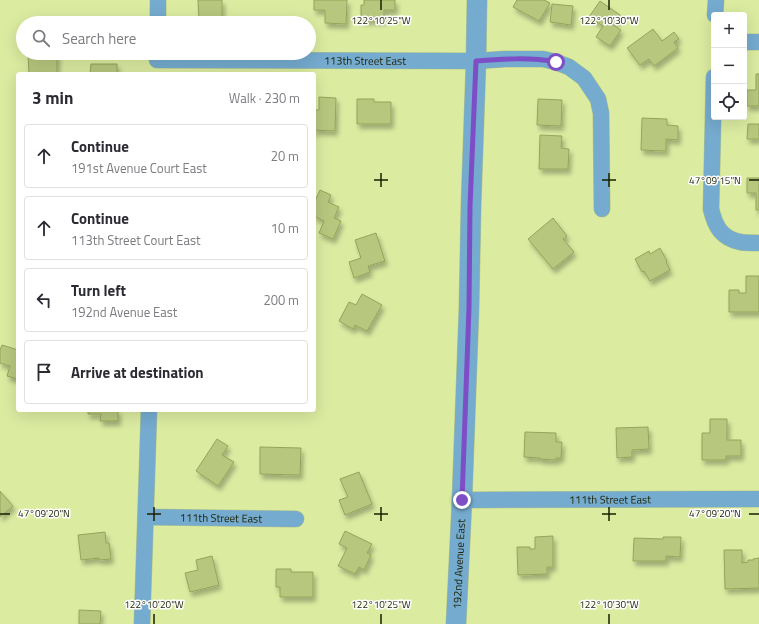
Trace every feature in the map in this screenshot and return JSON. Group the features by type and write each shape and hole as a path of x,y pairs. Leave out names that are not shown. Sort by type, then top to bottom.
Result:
{"street":[{"path":"158,0 158,16"},
{"name":"192nd Avenue East","path":"456,624 469,308 470,206 477,0"},
{"path":"715,12 716,0"},
{"path":"747,42 759,42"},
{"name":"113th Street East","path":"157,62 476,61 543,59 556,62 569,67 584,78 598,99 600,113 602,209"},
{"path":"714,84 711,209 715,223 721,232 730,238 741,242 759,243"},
{"path":"142,624 149,412"},
{"name":"111th Street East","path":"462,500 759,500"},
{"name":"111th Street East","path":"146,517 296,519"}],"building":[{"path":"198,0 222,0 222,16 199,16"},
{"path":"314,0 347,0 346,24 325,23 325,10 314,10"},
{"path":"364,0 395,0 395,10 384,10 384,20 361,20 361,5 364,5"},
{"path":"517,0 544,0 550,3 539,21 513,7"},
{"path":"600,1 620,15 613,25 621,30 610,46 596,37 603,26 589,17"},
{"path":"552,4 573,6 571,25 550,22"},
{"path":"653,29 662,41 674,32 679,39 674,42 678,48 654,66 649,59 640,65 627,48"},
{"path":"28,60 57,60 57,72 29,72"},
{"path":"91,64 117,64 117,72 90,72"},
{"path":"756,74 759,74 759,106 747,106 747,90 756,90"},
{"path":"319,97 336,98 335,131 316,130 316,110 319,110"},
{"path":"357,99 374,99 374,102 391,102 391,124 357,124"},
{"path":"538,99 562,100 561,126 537,125"},
{"path":"642,118 667,119 667,125 678,126 678,140 666,139 666,151 641,150"},
{"path":"748,124 759,124 759,139 747,139"},
{"path":"540,135 562,136 561,148 569,149 568,169 539,169"},
{"path":"747,178 759,178 759,210 756,210 756,193 747,193"},
{"path":"320,190 331,195 328,202 339,207 334,218 341,221 333,239 319,233 324,221 316,217 316,199"},
{"path":"553,218 567,236 563,239 574,252 553,269 528,239"},
{"path":"376,233 385,261 368,266 370,272 354,278 349,262 361,258 355,240"},
{"path":"660,248 670,270 650,281 644,271 642,272 635,259 649,251 650,254"},
{"path":"746,276 759,276 759,312 729,312 729,290 739,290 739,293 746,293"},
{"path":"362,294 382,305 367,331 355,325 353,329 339,321 349,302 356,305"},
{"path":"2,345 16,349 16,378 7,376 10,366 0,363 0,350"},
{"path":"88,412 118,412 118,421 100,421 101,414 88,414"},
{"path":"710,419 727,419 727,440 741,440 741,456 726,456 726,460 702,460 702,433 710,433"},
{"path":"648,427 649,449 632,450 632,457 617,458 616,428"},
{"path":"525,432 556,433 556,442 562,442 561,458 556,458 556,460 524,457"},
{"path":"217,439 228,446 222,455 234,462 218,486 196,471"},
{"path":"260,447 301,448 300,475 260,474"},
{"path":"359,472 372,504 345,515 339,500 348,497 340,479"},
{"path":"0,491 13,506 0,517"},
{"path":"345,531 372,544 367,553 371,555 364,570 359,567 355,574 338,566 347,548 339,544"},
{"path":"105,532 106,543 109,543 111,559 99,560 99,558 81,560 78,535"},
{"path":"553,536 553,567 547,567 547,574 518,575 517,547 530,547 530,549 535,549 535,537"},
{"path":"663,537 681,537 680,557 666,556 666,561 633,561 634,538 663,539"},
{"path":"724,550 742,550 742,563 759,558 759,588 725,589"},
{"path":"212,556 219,585 190,592 185,573 198,570 196,560"},
{"path":"276,569 291,569 291,572 313,572 313,597 280,597 280,587 276,587"},
{"path":"79,610 101,611 100,624 79,624"}],"route":[{"path":"462,500 469,308 470,206 476,61 543,59 556,62"}]}
